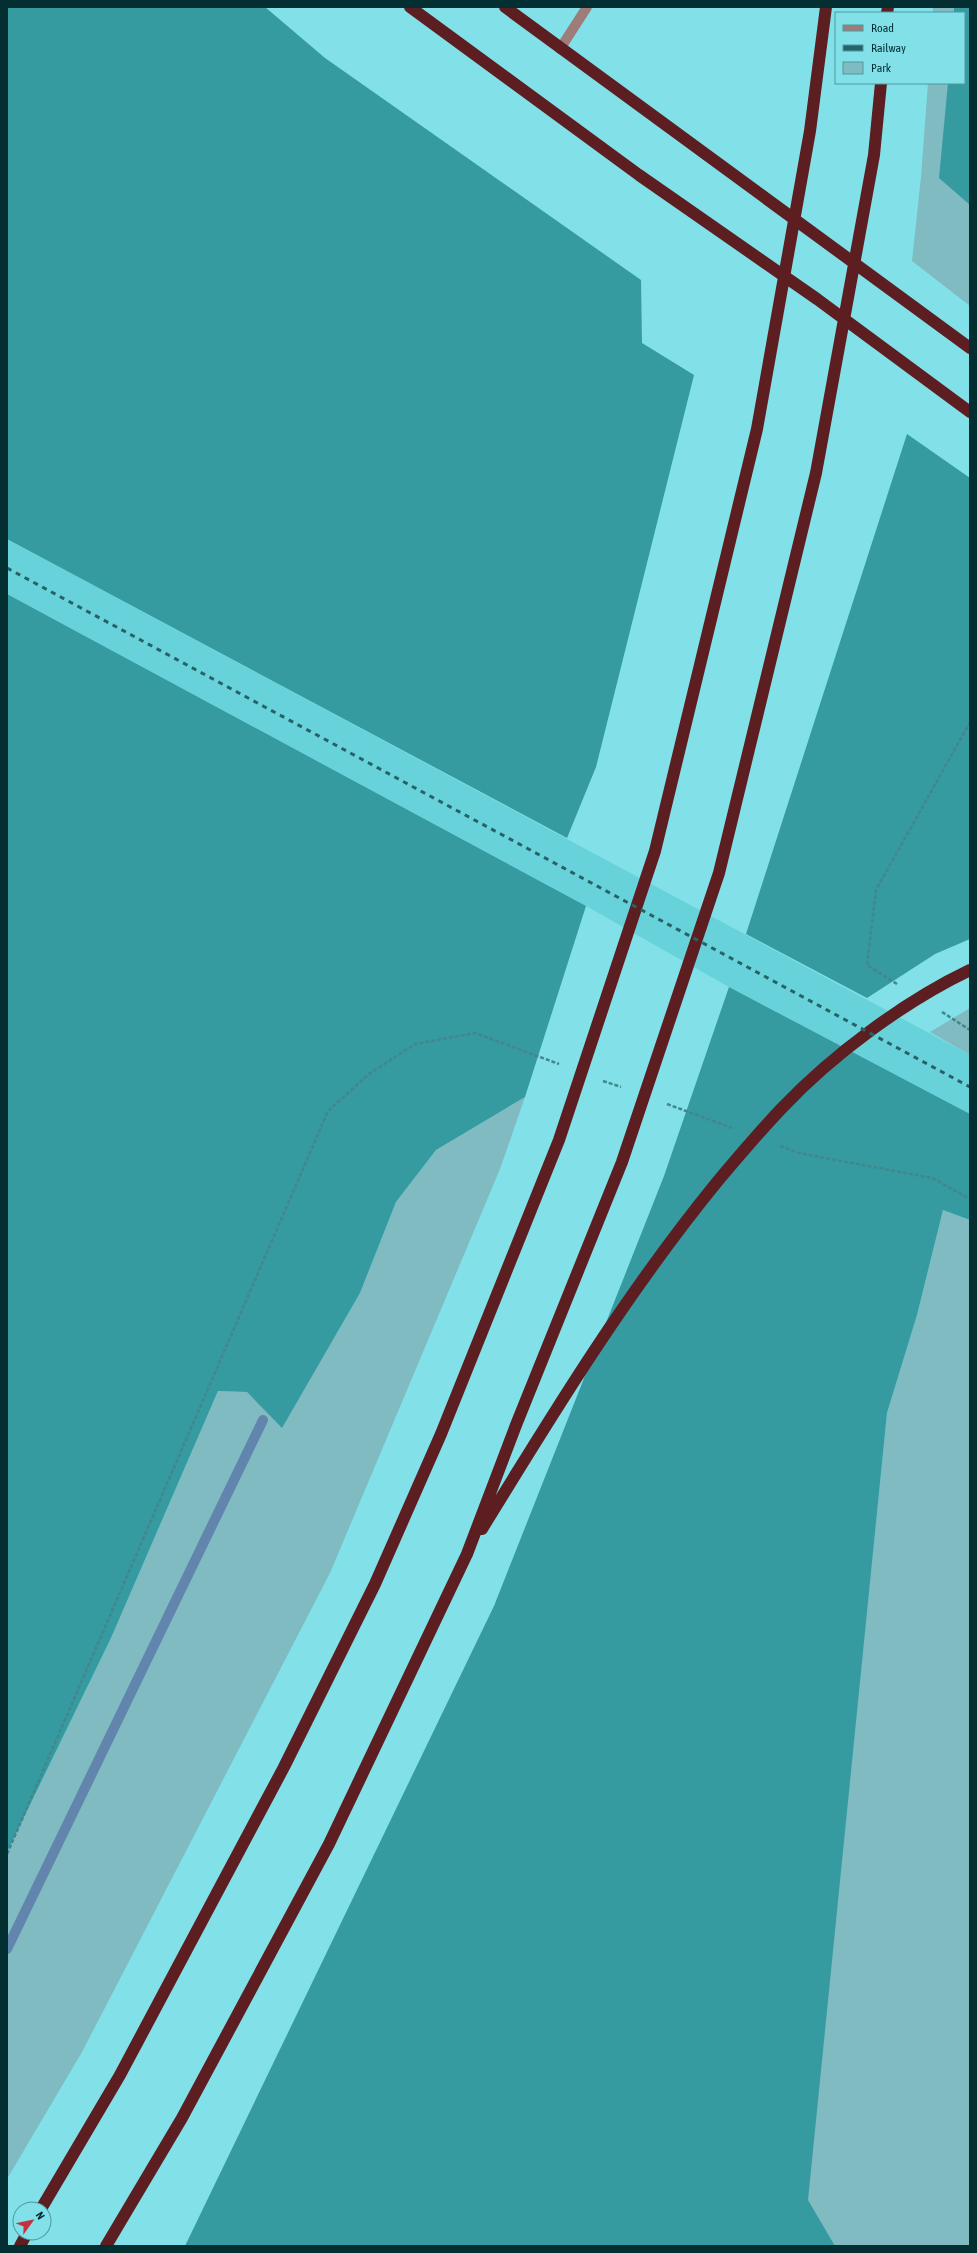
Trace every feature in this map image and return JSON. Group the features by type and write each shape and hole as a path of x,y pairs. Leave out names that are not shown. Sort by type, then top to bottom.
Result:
{"highway":[{"path":"410,7 639,175 817,299 970,412"},
{"path":"505,7 560,50 970,348"},
{"path":"46,2201 124,2068 284,1767 375,1584 441,1434 560,1140 656,851 757,429 810,131 826,7"},
{"path":"106,2246 182,2118 329,1844 467,1554 516,1425 622,1162 719,873 816,473 874,155 881,84"},
{"path":"467,1554 574,1379 628,1298 682,1226 782,1108 823,1068 889,1018 950,979 970,970"}],"lane":[{"path":"560,50 587,7"}],"path":[{"path":"899,986 867,965 876,890 970,722"},
{"path":"938,1010 970,1030"},
{"path":"7,1854 328,1111 369,1074 415,1044 475,1033 564,1066"},
{"path":"600,1080 622,1088"},
{"path":"659,1101 740,1131"},
{"path":"777,1145 799,1153 932,1178 970,1199"}],"shaded area":[{"path":"7,539 970,1055 970,1114 729,987 586,906 7,594"}],"green space":[{"path":"7,7 265,7 325,58 641,280 642,343 694,375 596,767 567,838 7,539"},
{"path":"933,7 970,7 970,306 912,261 921,177 928,84 965,84 965,12 933,12"},
{"path":"954,7 970,7 970,205 939,178 948,84 965,84 965,12 954,12"},
{"path":"907,434 970,478 970,939 935,954 867,998 746,934"},
{"path":"7,594 586,906 525,1097 436,1150 396,1202 360,1293 282,1428 247,1392 218,1391 111,1638 7,1852"},
{"path":"729,987 970,1114 970,1220 943,1210 917,1315 887,1413 808,2200 835,2246 185,2246 494,1606 664,1176"},
{"path":"970,1008 970,1055 930,1032"},
{"path":"525,1097 500,1169 330,1573 82,2052 7,2179 7,1852 111,1638 218,1391 247,1392 282,1427 360,1293 396,1202 436,1150"},
{"path":"943,1210 970,1220 970,2246 835,2246 807,2200 887,1413 917,1315"}],"waterway":[{"path":"7,1949 263,1420"}],"railway":[{"path":"7,568 970,1087"}]}
